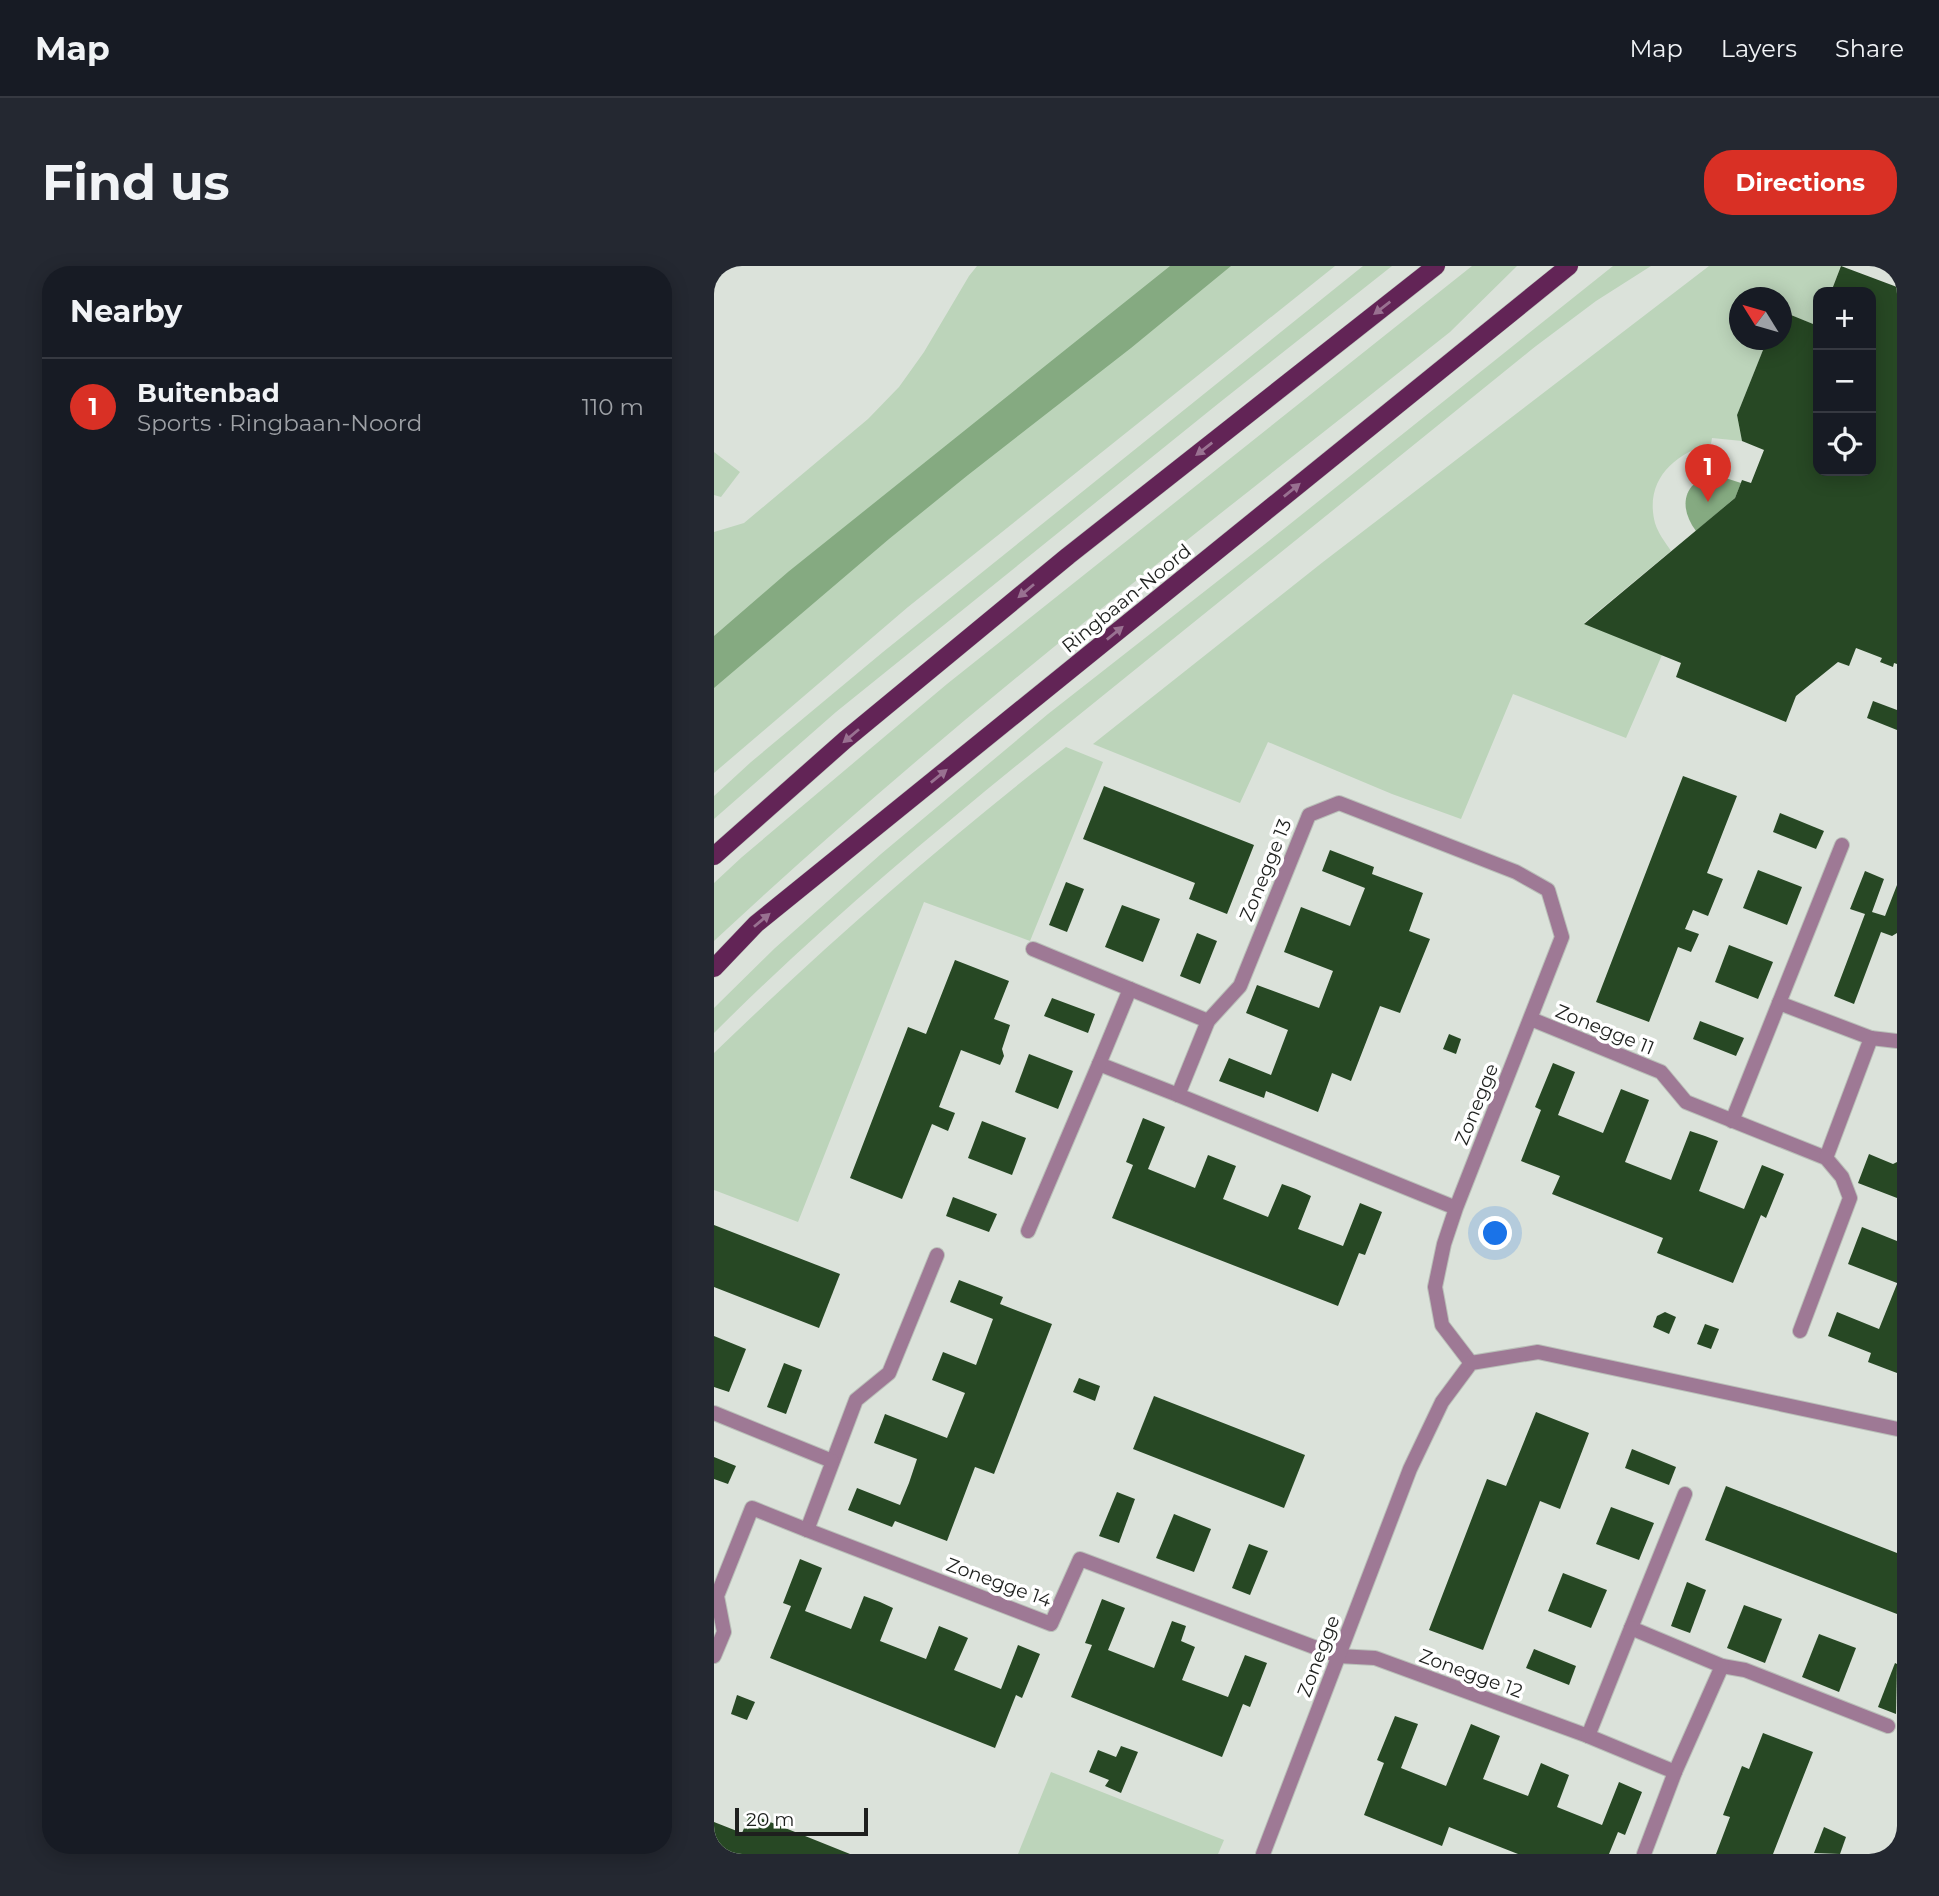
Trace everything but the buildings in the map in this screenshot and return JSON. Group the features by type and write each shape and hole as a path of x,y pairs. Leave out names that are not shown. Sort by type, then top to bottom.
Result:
{"main road":[{"path":"714,856 845,740 1068,556 1436,266"},
{"name":"Ringbaan-Noord","path":"714,968 767,915 1569,266"}],"street":[{"name":"Zonegge 13","path":"1178,1096 1208,1021 1240,986 1309,815 1339,803 1516,872"},
{"path":"1732,1121 1842,845"},
{"name":"Zonegge","path":"1263,1854 1410,1469 1442,1402 1471,1363 1442,1325 1435,1287 1444,1244 1562,937 1548,890 1516,872"},
{"path":"1034,949 1208,1021"},
{"path":"1028,1231 1130,989"},
{"path":"1779,1003 1871,1038 1897,1041"},
{"name":"Zonegge 11","path":"1531,1019 1661,1072 1686,1102 1826,1158"},
{"path":"1800,1331 1850,1199 1842,1177 1826,1158 1871,1038"},
{"path":"1099,1064 1456,1209"},
{"path":"807,1530 856,1399 890,1373 937,1255"},
{"path":"1471,1363 1538,1352 1897,1429"},
{"path":"714,1413 832,1461"},
{"path":"1588,1736 1685,1494"},
{"name":"Zonegge 14","path":"714,1656 724,1632 717,1596 752,1508 1051,1624 1080,1559 1339,1656"},
{"path":"1631,1628 1722,1666 1745,1670 1888,1726"},
{"name":"Zonegge 12","path":"1339,1656 1375,1658 1588,1736 1675,1772"},
{"path":"1644,1854 1675,1772 1722,1666"}],"shaded area":[{"path":"977,266 1335,266 908,607 714,773 714,532 744,523 868,419 899,387 924,352"},
{"path":"1170,266 1231,266 889,539 714,688 714,636 788,572"},
{"path":"1363,266 1392,266 836,712 714,819 714,796 751,762 883,652"},
{"path":"1472,266 1517,266 1450,332 1169,554 984,705 802,860 714,941 714,883 742,857 947,684"},
{"path":"1613,266 1651,266 1596,301 1536,346 1016,766 811,940 714,1033 714,1008 775,948 881,854 1048,714"},
{"path":"1709,266 1841,266 1833,287 1813,287 1813,324 1792,315 1792,287 1729,287 1729,350 1763,350 1737,415 1742,441 1712,438 1711,444 1685,454 1665,471 1654,494 1653,508 1656,527 1671,551 1584,623 1662,655 1626,738 1513,694 1461,819 1392,794 1268,742 1240,803 1093,744 1323,562"},
{"path":"714,452 740,472 721,497 714,495"},
{"path":"1716,475 1741,483 1735,498 1696,531 1687,512 1687,495 1697,482"},
{"path":"1066,747 1103,762 1030,941 924,902 798,1222 714,1190 714,1053 886,895"},
{"path":"1051,1772 1224,1840 1218,1854 1018,1854"}],"place":[{"name":"Buitenbad","path":"1708,502"}]}
